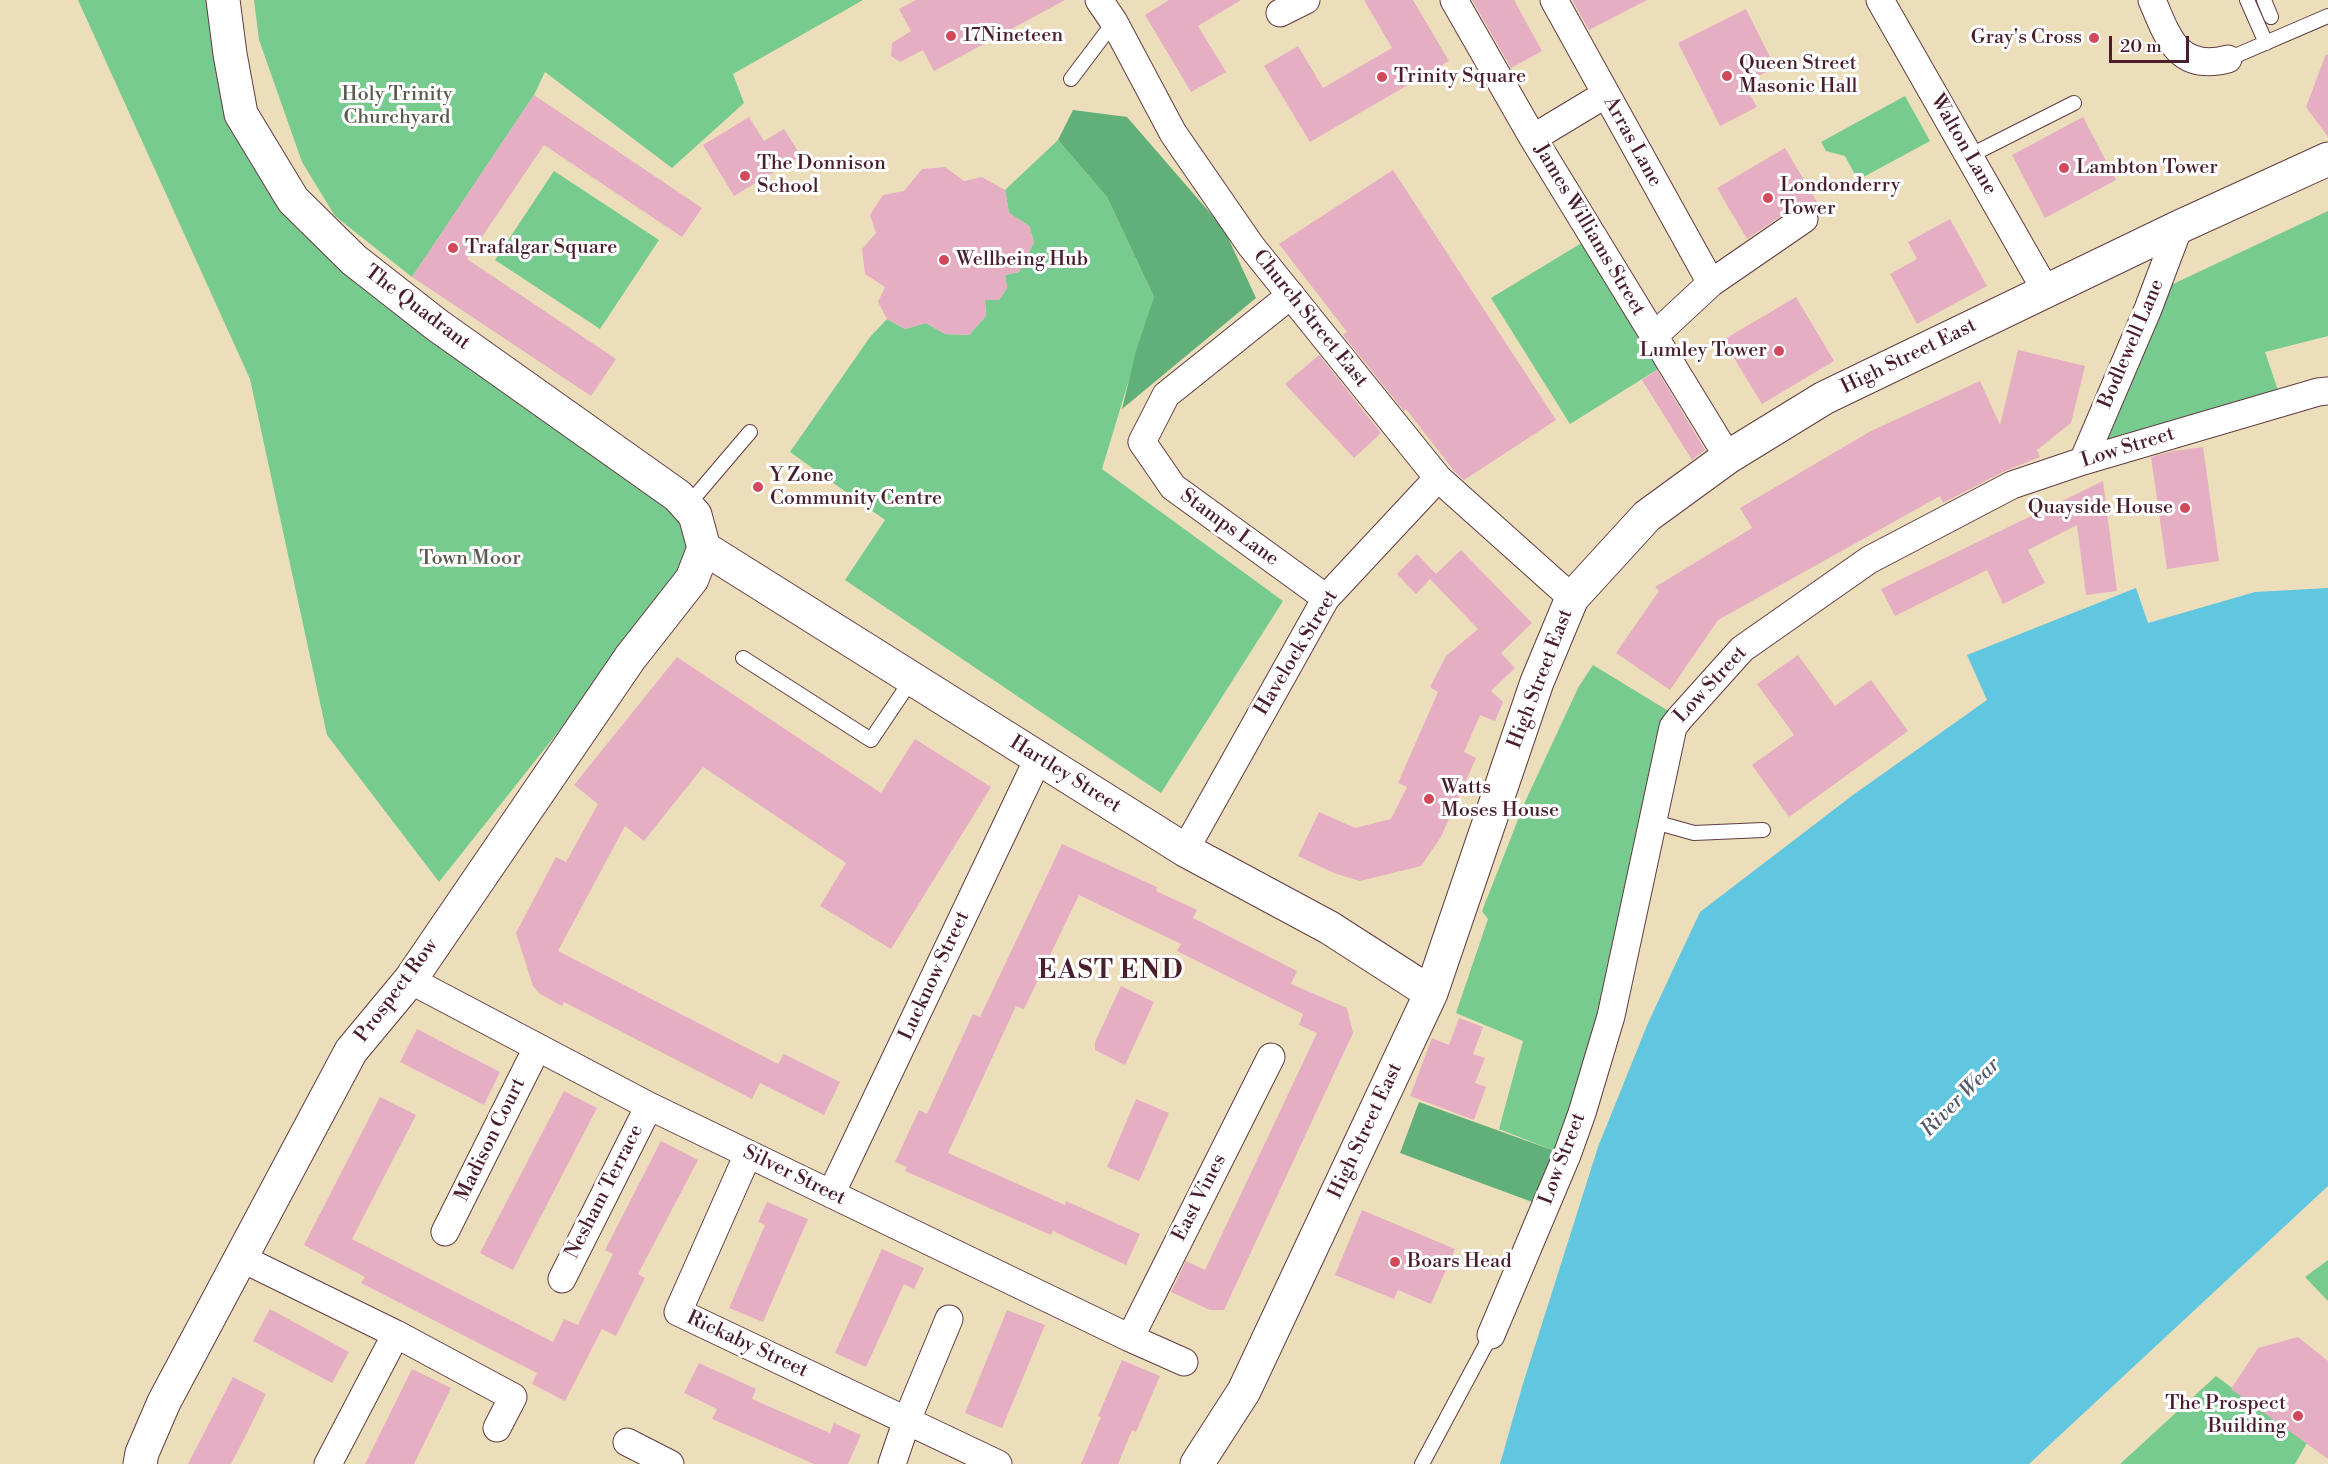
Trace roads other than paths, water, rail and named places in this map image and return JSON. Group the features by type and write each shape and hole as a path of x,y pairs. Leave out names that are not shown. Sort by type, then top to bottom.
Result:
{"street":[{"name":"The Quadrant","path":"223,0 230,54 242,114 293,200 354,260 437,326 678,495 695,515 704,548"},
{"name":"Church Street East","path":"1099,0 1114,22 1173,133 1251,246 1438,478 1572,598"},
{"path":"1280,13 1306,0"},
{"name":"James Williams Street","path":"1454,0 1533,138 1728,457"},
{"name":"Arras Lane","path":"1554,0 1711,283"},
{"name":"Walton Lane","path":"1880,0 2046,291"},
{"path":"2152,0 2168,39 2184,55 2205,62 2228,59"},
{"path":"1533,138 1606,94"},
{"name":"High Street East","path":"1197,1464 1244,1391 1431,993 1537,682 1572,598 1647,516 1728,457 1824,398 2179,227 2328,159"},
{"path":"1654,336 1711,283 1804,219"},
{"name":"Bodlewell Lane","path":"2082,461 2148,309 2179,227"},
{"name":"Stamps Lane","path":"1291,295 1166,394 1142,442 1173,487 1326,598"},
{"name":"Low Street","path":"1491,1335 1567,1155 1611,1016 1672,727 1742,649 1869,560 2012,485 2082,461 2309,394 2328,391"},
{"name":"Havelock Street","path":"1185,849 1326,598 1438,478"},
{"name":"Hartley Street","path":"704,548 1185,849 1330,928 1431,993"},
{"name":"Prospect Row","path":"140,1464 164,1402 351,1052 410,980 630,658 692,579 704,548"},
{"name":"Lucknow Street","path":"831,1194 1038,759"},
{"name":"Silver Street","path":"410,980 649,1106 1184,1362"},
{"name":"Madison Court","path":"445,1232 537,1048"},
{"name":"East Vines","path":"1130,1338 1271,1057"},
{"name":"Nesham Terrace","path":"562,1279 649,1106"},
{"name":"Rickaby Street","path":"748,1154 678,1312 907,1420"},
{"path":"241,1258 396,1334 513,1397 497,1428"},
{"path":"892,1464 907,1420 949,1319"},
{"path":"328,1464 396,1334"},
{"path":"907,1420 998,1464"},
{"path":"627,1442 670,1464"}],"lane":[{"path":"2247,0 2266,43"},
{"path":"2264,0 2271,17"},
{"path":"2228,59 2328,16"},
{"path":"1071,79 1114,22"},
{"path":"1969,156 2074,104"},
{"path":"687,506 750,432"},
{"path":"743,658 871,740 912,679"},
{"path":"1651,821 1694,833 1764,830"},
{"path":"1422,1464 1491,1335"}],"water":[{"name":"River Wear","path":"2136,588 2148,623 2255,592 2328,588 2328,1186 2029,1464 1500,1464 1598,1147 1648,1023 1700,912 1853,795 1987,700 1967,655"}],"place":[{"name":"17Nineteen","path":"951,36"},
{"name":"Gray's Cross","path":"2094,38"},
{"name":"Queen Street Masonic Hall","path":"1727,76"},
{"name":"Trinity Square","path":"1382,77"},
{"name":"Lambton Tower","path":"2064,168"},
{"name":"The Donnison School","path":"745,176"},
{"name":"Londonderry Tower","path":"1768,198"},
{"name":"Trafalgar Square","path":"453,248"},
{"name":"Wellbeing Hub","path":"944,260"},
{"name":"Lumley Tower","path":"1779,351"},
{"name":"Y Zone Community Centre","path":"758,487"},
{"name":"Quayside House","path":"2185,508"},
{"name":"Watts Moses House","path":"1429,799"},
{"name":"Boars Head","path":"1395,1262"},
{"name":"The Prospect Building","path":"2298,1416"}],"district":[{"name":"EAST END","path":"1111,972"}],"park label":[{"name":"Holy Trinity Churchyard","path":"397,106"},
{"name":"Town Moor","path":"470,559"}]}
